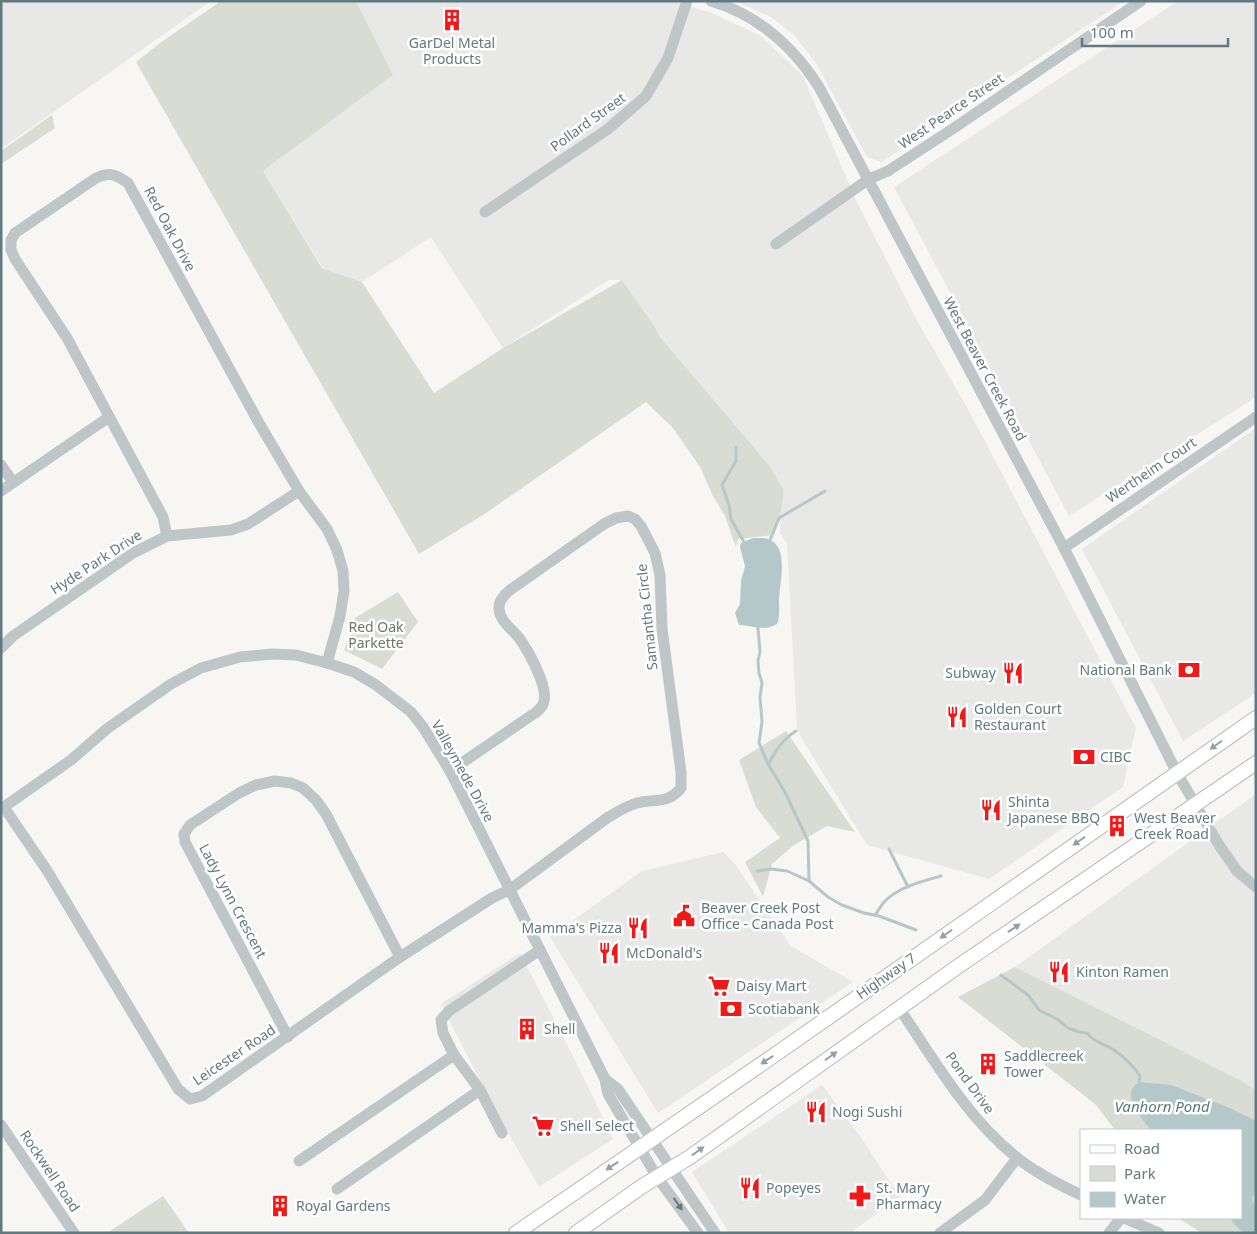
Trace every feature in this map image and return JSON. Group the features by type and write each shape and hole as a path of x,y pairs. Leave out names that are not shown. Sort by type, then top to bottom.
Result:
{"main road":[{"name":"Highway 7","path":"516,1233 565,1197 792,1043 1256,718"},
{"path":"576,1233 1256,762"}],"street":[{"name":"Pollard Street","path":"485,212 608,129 646,96 668,58 686,1"},
{"name":"West Beaver Creek Road","path":"711,1 743,14 773,33 796,55 819,87 1064,548 1177,773 1219,845 1238,871 1256,887"},
{"name":"West Pearce Street","path":"776,244 869,179 888,171 1141,1"},
{"name":"Red Oak Drive","path":"167,536 164,517 66,338 26,277 11,250 12,240 16,233 96,178 107,174 118,176 128,183 259,423 299,491 327,529 338,550 343,571 344,591 340,616 327,663"},
{"path":"1,491 109,417"},
{"name":"Wertheim Court","path":"1064,548 1256,417"},
{"path":"1,465 13,482"},
{"name":"Hyde Park Drive","path":"1,648 13,636 132,553 167,536 231,530 248,524 299,491"},
{"name":"Samantha Circle","path":"450,771 535,713 542,707 545,700 544,686 526,648 502,618 499,604 502,598 510,590 604,524 616,518 628,516 635,519 642,526 655,552 658,564 662,628 681,772 681,788 672,798 638,803 622,809 509,890"},
{"name":"Valleymede Drive","path":"2,808 71,760 108,728 171,684 201,668 240,657 272,654 296,655 354,672 395,698 411,712 423,727 450,771 605,1079 608,1094 657,1176 698,1233"},
{"name":"Lady Lynn Crescent","path":"288,1037 184,842 184,834 190,825 239,793 256,785 275,781 291,783 303,788 316,800 326,814 400,958"},
{"name":"Leicester Road","path":"2,808 48,872 170,1078 185,1096 190,1099 202,1096 400,958 492,898 509,890"},
{"path":"502,1133 480,1090 454,1055 443,1033 441,1020 449,1011 540,950"},
{"name":"Pond Drive","path":"899,1008 976,1120 1017,1158 1080,1195"},
{"path":"299,1161 454,1055"},
{"name":"Valleymede Drive","path":"605,1079 618,1089 715,1233"},
{"path":"337,1189 480,1090"},
{"name":"Rockwell Road","path":"1,1125 74,1233"},
{"path":"940,1233 985,1200 1017,1158"},
{"path":"1109,1233 1121,1219"},
{"path":"1124,1219 1159,1233"}],"shaded area":[{"path":"1,1 211,1 1,149"},
{"path":"356,1 672,1 712,13 761,36 803,76 855,198 915,317 969,411 1136,728 1123,787 989,879 867,845 797,728 787,544 780,533 784,490 769,465 660,337 622,280 609,280 503,348 431,237 362,282 323,268 263,171 393,75"},
{"path":"735,1 1124,1 882,162 867,157 817,65 795,36 771,17"},
{"path":"1178,1 1256,1 1256,397 1069,516 894,187"},
{"path":"1256,428 1256,693 1183,741 1082,549"},
{"path":"1256,794 1256,1090 1240,1080 1015,967"},
{"path":"723,852 735,864 791,946 853,982 658,1113 550,937 642,871"},
{"path":"520,953 613,1139 539,1187 494,1108 441,1004"},
{"path":"822,1085 860,1136 900,1197 850,1233 729,1233 692,1172"}],"green space":[{"path":"221,1 356,1 393,75 263,171 322,268 362,282 434,393 503,348 622,280 660,337 769,465 784,490 780,519 774,535 738,539 736,547 725,516 713,496 700,467 673,428 646,402 483,515 419,554 136,62"},
{"path":"52,115 55,128 1,164 1,151"},
{"name":"Red Oak Parkette","path":"398,592 418,622 382,669 344,650 355,618"},
{"path":"786,731 855,832 827,826 794,845 772,864 763,897 745,862 780,838 756,807 739,760"},
{"path":"1015,967 1240,1080 1256,1090 1256,1233 1202,1233 1180,1219 1242,1219 1242,1129 1114,1129 1095,1104 958,997"},
{"path":"163,1196 189,1233 107,1233"}],"water":[{"path":"753,538 765,538 772,541 777,546 782,560 779,619 777,624 768,628 739,625 735,613 740,604 741,581 745,566 740,547 741,543"},
{"name":"Vanhorn Pond","path":"1139,1082 1171,1085 1230,1108 1256,1121 1256,1196 1254,1195 1252,1198 1256,1210 1256,1233 1240,1230 1231,1219 1242,1219 1242,1129 1150,1129 1134,1106 1131,1093 1133,1087"}],"waterway":[{"path":"736,447 736,461 722,485 729,505 731,519 744,542"},
{"path":"770,540 779,518 825,491"},
{"path":"758,628 760,652 758,661 762,683 760,697 762,722 759,743 808,841 809,881"},
{"path":"769,763 780,745 796,731"},
{"path":"889,849 908,887"},
{"path":"757,871 771,869 787,871 809,881 828,897 842,905 916,930"},
{"path":"875,915 884,902 896,892 911,885 941,876"},
{"path":"1001,975 1028,995 1039,1010 1057,1019 1068,1028 1087,1033 1096,1041 1118,1053 1140,1076 1139,1082"}],"place":[{"name":"GarDel Metal Products","path":"452,20"},
{"name":"National Bank","path":"1189,670"},
{"name":"Subway","path":"1013,673"},
{"name":"Golden Court Restaurant","path":"957,717"},
{"name":"CIBC","path":"1084,757"},
{"name":"Shinta Japanese BBQ","path":"991,810"},
{"name":"West Beaver Creek Road","path":"1117,826"},
{"name":"Beaver Creek Post Office - Canada Post","path":"684,916"},
{"name":"Mamma's Pizza","path":"638,928"},
{"name":"McDonald's","path":"609,953"},
{"name":"Kinton Ramen","path":"1059,972"},
{"name":"Daisy Mart","path":"719,986"},
{"name":"Scotiabank","path":"731,1009"},
{"name":"Shell","path":"527,1029"},
{"name":"Saddlecreek Tower","path":"988,1064"},
{"name":"Nogi Sushi","path":"816,1112"},
{"name":"Shell Select","path":"543,1126"},
{"name":"Popeyes","path":"750,1188"},
{"name":"St. Mary Pharmacy","path":"860,1196"},
{"name":"Royal Gardens","path":"280,1206"}]}
